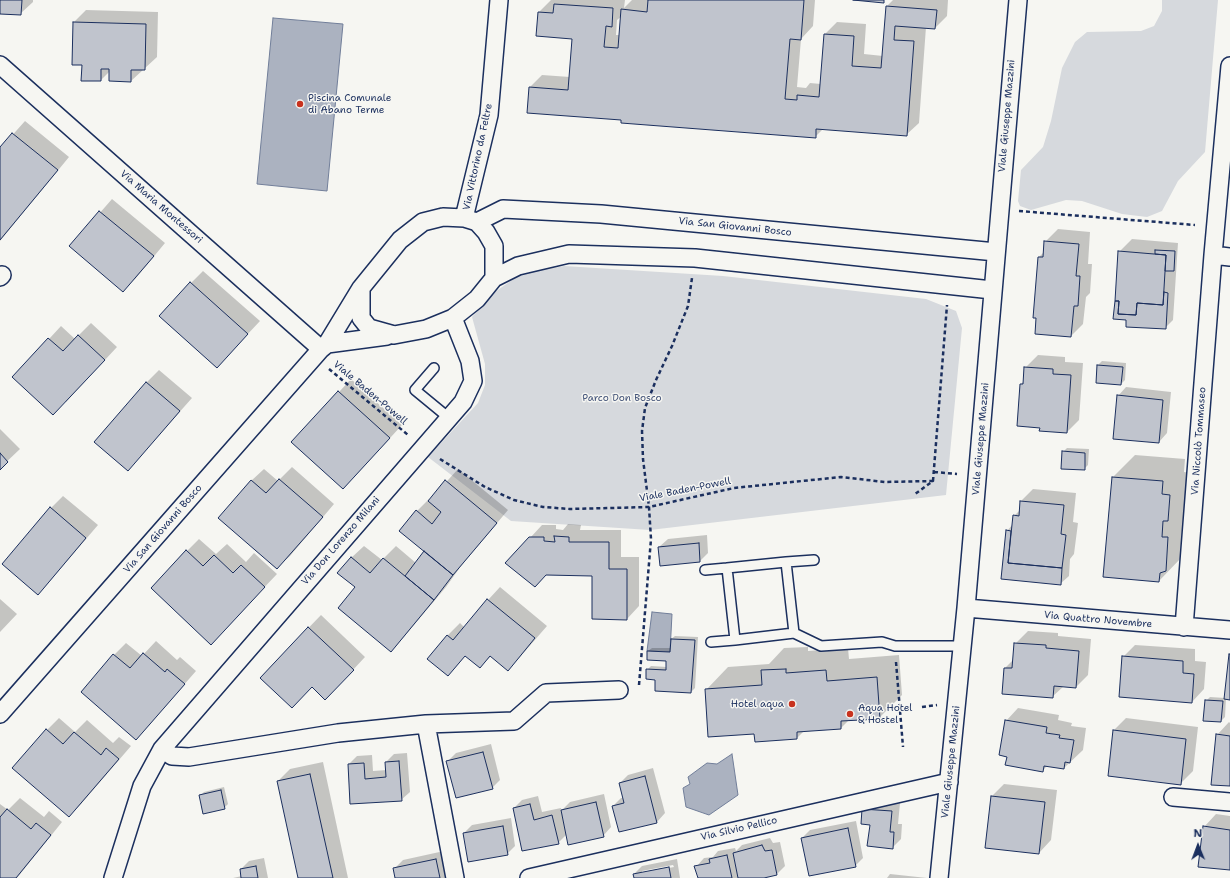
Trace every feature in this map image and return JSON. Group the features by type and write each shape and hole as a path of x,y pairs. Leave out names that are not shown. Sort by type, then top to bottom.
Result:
{"street":[{"name":"Via Vittorino da Feltre","path":"471,220 489,115 499,0"},
{"name":"Viale Giuseppe Mazzini","path":"939,878 963,646 992,290 1018,0"},
{"name":"Via Maria Montessori","path":"0,65 321,350"},
{"name":"Via Niccolò Tommaseo","path":"1184,627 1222,256 1216,226 1230,66"},
{"name":"Via San Giovanni Bosco","path":"0,714 321,350 361,288 400,240 423,222 443,217 471,220 503,209 601,214 996,252"},
{"path":"471,220 486,232 494,246 494,278"},
{"path":"321,350 426,329 453,318 477,299 494,278 518,266 569,254 695,258 992,290"},
{"path":"361,288 361,318 369,328 394,335"},
{"name":"Via Don Lorenzo Milani","path":"113,878 142,786 162,749 463,402 473,381 470,361 453,318"},
{"name":"Via Quattro Novembre","path":"966,608 1230,630"},
{"path":"162,749 172,756 189,757 338,733 426,724 514,720 546,693 619,690"},
{"path":"426,724 455,878"},
{"name":"Via Silvio Pellico","path":"529,878 949,782"},
{"path":"1174,797 1230,802"}],"lane":[{"path":"434,368 415,390 449,418"},
{"path":"705,570 814,560"},
{"path":"786,562 794,633"},
{"path":"727,568 735,640"},
{"path":"711,642 794,633 821,646 882,642 895,646 963,646"}],"path":[{"path":"999,210 1216,226"},
{"path":"619,690 638,690 651,539 643,459 642,431 645,408 688,306 695,258"},
{"path":"915,494 933,481 947,302"},
{"name":"Viale Baden-Powell","path":"321,350 409,436"},
{"name":"Viale Baden-Powell","path":"438,457 485,487 514,500 543,507 570,509 649,507 734,488 841,476 886,482 933,481"},
{"path":"895,646 903,747"}],"green space":[{"path":"1162,0 1218,0 1205,152 1178,181 1162,211 1147,217 1122,214 1082,201 1066,200 1031,210 1020,206 1018,201 1021,170 1043,147 1051,121 1062,68 1075,42 1087,32 1141,31 1154,26 1162,11"},
{"name":"Parco Don Bosco","path":"564,266 723,276 926,299 956,311 962,328 946,495 650,530 511,521 428,457 478,403 485,385 485,364 472,317 495,292 522,273"}],"shaded area":[{"name":"Piscina Comunale di Abano Terme","path":"273,18 343,24 327,191 257,184"},
{"path":"652,612 672,614 670,652 647,651"},
{"path":"732,754 738,795 709,815 686,807 683,788 690,784 688,777 707,763 717,764"}],"building":[{"path":"0,0 22,0 21,15 0,14"},
{"path":"648,0 804,0 801,40 790,39 785,99 797,100 797,95 819,97 824,34 854,36 852,66 881,68 886,6 937,10 935,29 895,26 894,40 914,41 907,136 816,129 816,138 621,123 621,120 527,113 529,87 568,90 572,39 536,36 538,12 553,13 554,4 613,8 612,27 606,26 604,47 618,48 621,9 647,12"},
{"path":"853,0 884,0 884,3"},
{"path":"73,22 146,24 145,70 131,70 131,82 109,81 109,69 101,69 101,81 81,81 82,65 72,65"},
{"path":"12,133 58,170 0,240 0,147"},
{"path":"99,211 154,256 123,292 69,246"},
{"path":"1044,241 1079,244 1076,276 1080,276 1078,306 1074,306 1071,337 1035,334 1036,318 1033,318 1038,257 1043,257"},
{"path":"1155,250 1175,251 1174,271 1165,271 1166,255 1155,254"},
{"path":"1118,251 1166,255 1163,305 1137,303 1136,315 1118,314 1119,301 1115,301"},
{"path":"190,282 248,334 217,368 159,316"},
{"path":"1164,292 1168,293 1166,329 1126,327 1126,320 1113,319 1115,301 1119,301 1118,314 1136,315 1137,303 1163,305"},
{"path":"78,335 105,360 53,415 12,377 48,338 63,351"},
{"path":"1097,365 1123,367 1121,385 1096,383"},
{"path":"1024,367 1053,369 1053,374 1071,375 1067,433 1039,431 1040,428 1017,426 1020,384 1023,384"},
{"path":"146,382 180,411 128,471 94,442"},
{"path":"338,391 390,438 343,489 291,442"},
{"path":"1117,395 1163,400 1159,443 1113,439"},
{"path":"1062,451 1085,453 1085,470 1061,469"},
{"path":"0,453 8,462 0,470"},
{"path":"1112,477 1163,481 1162,494 1170,495 1168,521 1163,521 1162,537 1168,537 1166,571 1160,573 1159,582 1103,577"},
{"path":"279,479 323,517 277,569 218,518 251,480 266,493"},
{"path":"445,480 497,523 453,575 399,531 416,510 432,524 441,512 428,501"},
{"path":"1020,501 1064,505 1061,534 1066,535 1062,568 1008,563 1013,515 1019,516"},
{"path":"50,507 86,538 38,595 2,564"},
{"path":"1006,530 1011,531 1008,563 1062,568 1061,585 1001,579"},
{"path":"554,536 569,537 569,542 609,542 609,569 627,569 627,620 592,619 592,576 546,575 535,587 505,563 529,537 544,537 544,541 555,542"},
{"path":"699,543 700,562 660,566 658,547"},
{"path":"186,550 203,566 214,555 233,573 241,565 265,587 211,645 151,588"},
{"path":"424,551 453,575 434,600 405,576"},
{"path":"351,557 370,573 383,558 434,600 391,652 338,608 355,587 337,573"},
{"path":"487,599 535,638 508,671 490,656 480,668 465,656 448,676 427,659 447,635 453,640"},
{"path":"308,627 354,670 325,700 312,687 292,708 260,678"},
{"path":"671,639 695,640 691,693 655,691 655,680 646,679 646,669 666,670 666,661 647,660 647,651 670,652"},
{"path":"1014,643 1046,645 1046,648 1079,651 1076,688 1054,686 1053,698 1002,694 1004,668 1012,668"},
{"path":"143,653 165,672 167,669 185,684 136,740 81,692 113,654 130,668"},
{"path":"1230,654 1230,700 1224,699"},
{"path":"1122,656 1183,661 1183,673 1194,674 1192,703 1119,697"},
{"name":"Hotel aqua","path":"786,669 786,673 826,670 827,681 877,677 880,719 841,721 841,729 797,732 797,739 755,742 754,734 708,737 705,689 762,685 761,670"},
{"path":"1205,700 1223,701 1221,722 1203,721"},
{"path":"1005,720 1047,727 1046,733 1060,735 1059,738 1074,740 1070,763 1065,762 1064,769 1044,766 1043,772 1005,765 1007,757 999,755"},
{"path":"46,729 63,744 74,732 101,755 106,748 119,759 69,817 12,768"},
{"path":"1113,730 1186,739 1181,785 1108,776"},
{"path":"1216,734 1230,736 1230,786 1211,785"},
{"path":"483,752 493,789 456,798 446,761"},
{"path":"399,761 402,801 350,804 348,764 364,763 365,779 386,777 385,762"},
{"path":"310,774 333,878 298,878 277,781"},
{"path":"645,776 657,823 619,832 612,806 624,803 619,783"},
{"path":"221,790 225,809 203,814 199,795"},
{"path":"991,796 1045,802 1039,854 985,848"},
{"path":"596,802 604,837 568,845 561,810"},
{"path":"530,804 534,820 552,815 559,844 522,851 513,808"},
{"path":"7,809 31,829 36,823 51,835 16,878 0,878 0,817"},
{"path":"862,809 892,811 890,832 894,832 893,849 867,846 870,825 861,824"},
{"path":"503,826 508,855 468,862 463,833"},
{"path":"1203,826 1230,830 1230,870 1198,867"},
{"path":"848,828 856,867 809,876 801,838"},
{"path":"762,845 765,851 772,850 777,875 764,878 738,878 733,853"},
{"path":"727,855 732,878 698,878 694,866 710,863 709,859"},
{"path":"436,859 440,878 395,878 393,868"},
{"path":"256,866 258,878 241,878 240,869"},
{"path":"669,867 671,878 634,878 633,874"}],"place":[{"name":"Piscina Comunale di Abano Terme","path":"300,104"},
{"name":"Hotel aqua","path":"792,704"},
{"name":"Aqua Hotel & Hostel","path":"850,714"}]}
